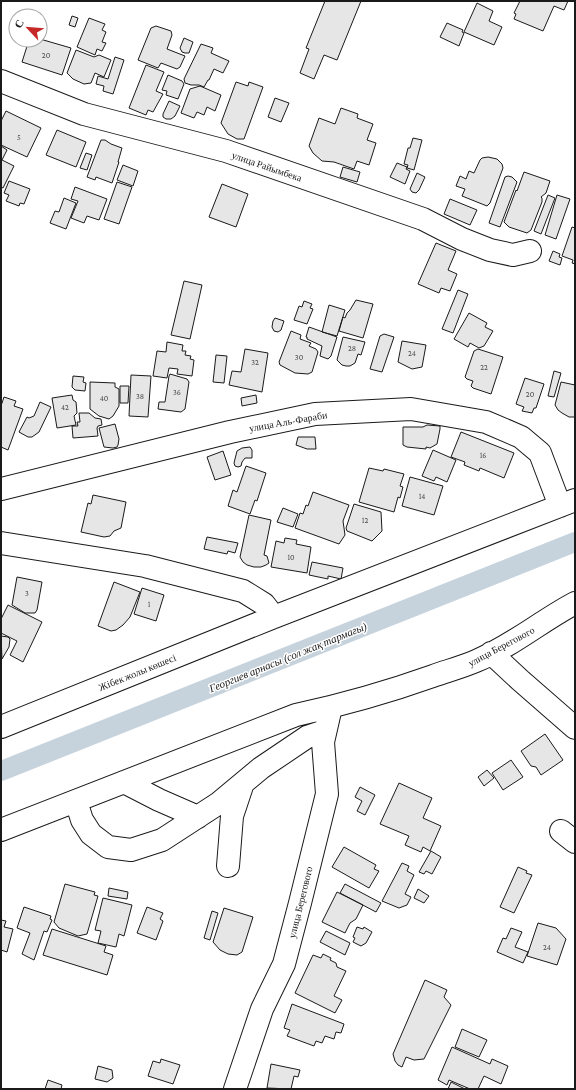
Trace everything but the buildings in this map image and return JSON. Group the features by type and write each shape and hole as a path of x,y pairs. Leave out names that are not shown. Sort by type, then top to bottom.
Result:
{"street":[{"name":"улица Райымбека","path":"1,81 84,114 226,151 423,219 462,239 490,250 513,255 530,251"},
{"name":"улица Аль-Фараби","path":"1,489 230,432 307,416 411,409 486,422 521,437 540,453 567,503 274,617"},
{"path":"1,543 145,566 243,591 264,604 274,617"},
{"name":"улица Берегового","path":"1,830 296,715 393,690 476,661 526,634 575,602"},
{"name":"Жібек жолы көшесі","path":"1,727 274,617"},
{"path":"491,653 575,728"},
{"name":"улица Берегового","path":"235,1089 262,1009 284,964 328,794 323,742 331,707"},
{"path":"76,801 82,820 91,834 108,847 131,850 162,840 219,803 261,768 306,737 325,731"},
{"path":"124,782 159,800 198,817"},
{"path":"228,866 232,816 243,783"}],"waterway":[{"name":"Георгиев арнасы (сол жақ тармағы)","path":"1,771 575,542"}]}
